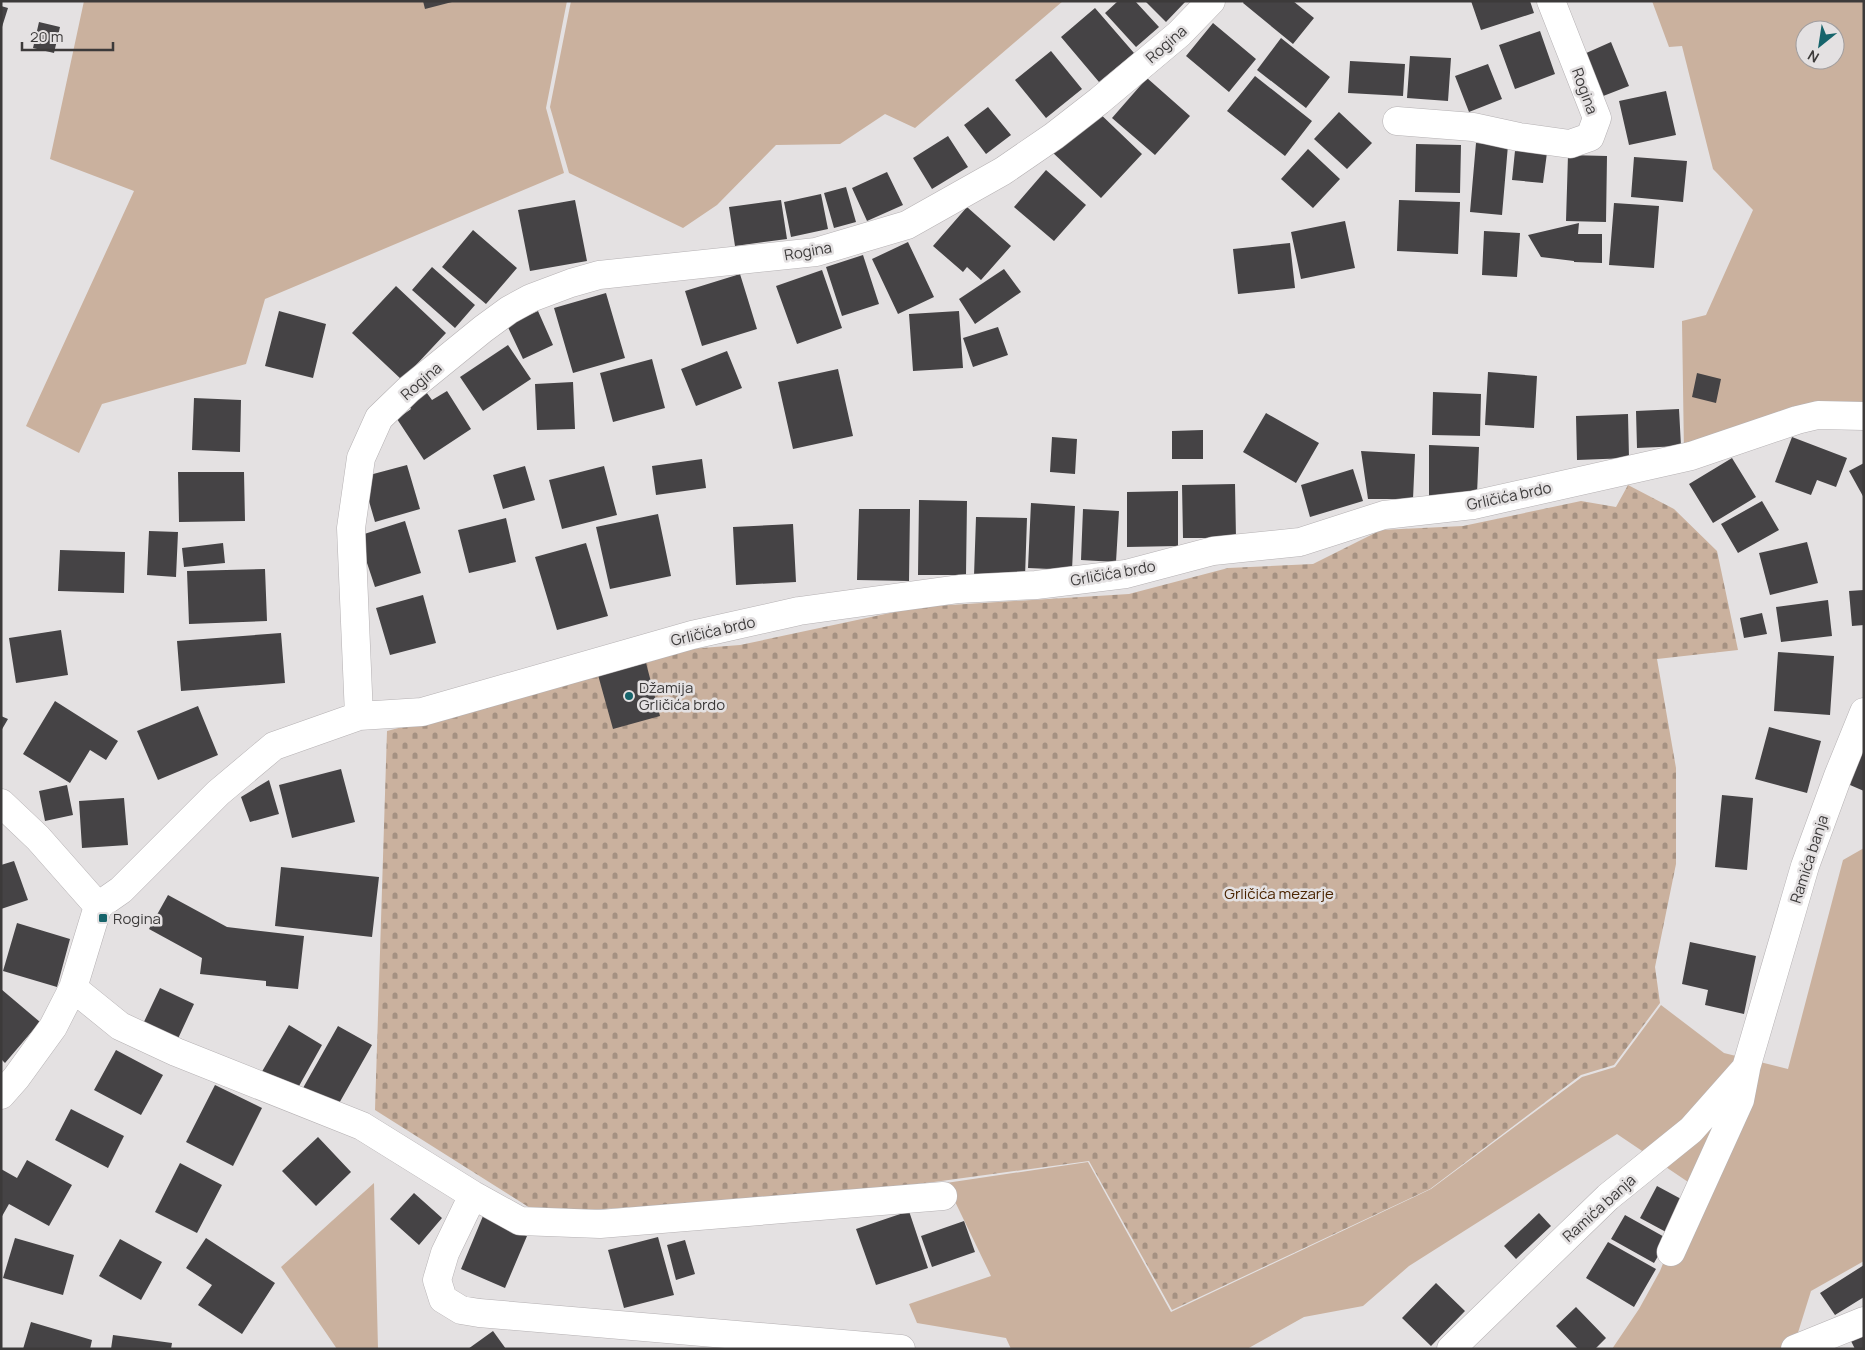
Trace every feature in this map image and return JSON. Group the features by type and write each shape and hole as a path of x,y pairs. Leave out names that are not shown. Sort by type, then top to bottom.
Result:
{"street":[{"name":"Rogina","path":"359,716 351,528 361,458 380,418 408,390 509,310 531,298 571,283 599,275 816,252 907,226 1003,171 1054,136 1179,34 1211,1"},
{"name":"Rogina","path":"1397,121 1473,127 1519,137 1570,144 1590,137 1597,118 1551,1"},
{"name":"Grličića brdo","path":"359,716 422,712 692,635 799,611 959,589 1036,585 1126,574 1213,551 1300,542 1384,515 1474,505 1691,456 1797,420 1818,415 1864,416"},
{"name":"Ramića banja","path":"1671,1252 1740,1100 1746,1068 1805,866 1864,712"},
{"path":"1,1094 16,1078 53,1027 74,988 98,906 121,890 218,793 274,746 359,716"},
{"path":"1,804 38,838 98,906"},
{"path":"74,988 120,1026 176,1052 362,1126 473,1195 520,1221 600,1224 944,1196"},
{"name":"Ramića banja","path":"1451,1349 1608,1197 1691,1130 1746,1068"},
{"path":"473,1195 445,1253 437,1280 443,1299 461,1310 901,1349"},
{"path":"1795,1349 1864,1321"}],"green space":[{"path":"84,1 567,1 546,108 564,173 265,299 246,364 102,404 79,453 26,426 134,191 50,159"},
{"path":"571,1 1063,1 915,128 885,114 840,144 776,145 717,205 683,228 569,173 550,107"},
{"path":"1652,1 1864,1 1864,407 1684,453 1682,321 1706,315 1753,210 1713,169 1682,46 1669,47"},
{"name":"Grličića mezarje","path":"1628,485 1674,509 1717,551 1738,650 1657,659 1676,768 1676,864 1655,967 1660,1003 1614,1065 1581,1075 1430,1189 1172,1310 1089,1161 812,1196 538,1213 375,1110 387,731 646,663 689,649 740,645 918,607 1129,594 1228,568 1313,564 1381,530 1463,526 1581,501 1616,507"},
{"path":"1864,848 1864,1261 1811,1291 1796,1339 1782,1349 1612,1349 1639,1309 1660,1271 1694,1186 1617,1134 1409,1266 1363,1306 1304,1317 1247,1349 1011,1349 1006,1338 917,1323 909,1304 991,1276 946,1183 1088,1162 1171,1312 1431,1189 1582,1077 1615,1067 1661,1005 1724,1053 1788,1069 1843,860"},
{"path":"374,1183 378,1349 337,1349 281,1267"}],"building":[{"path":"423,1 452,1 452,2 425,9"},
{"path":"1118,1 1135,1 1159,27 1136,47 1105,13"},
{"path":"1145,1 1186,1 1166,22"},
{"path":"1244,1 1293,1 1314,18 1293,44 1243,3"},
{"path":"1471,1 1530,1 1534,13 1481,30"},
{"path":"1,6 8,8 2,27 1,27"},
{"path":"1095,8 1134,53 1099,82 1061,37"},
{"path":"39,22 60,27 54,53 33,48"},
{"path":"1213,23 1256,59 1229,92 1186,56"},
{"path":"1540,31 1555,74 1515,89 1499,45"},
{"path":"1281,38 1330,77 1306,108 1257,70"},
{"path":"1611,42 1629,86 1593,100 1575,58"},
{"path":"1051,51 1082,89 1046,118 1015,80"},
{"path":"1410,56 1451,58 1448,101 1407,98"},
{"path":"1350,61 1405,64 1403,96 1348,93"},
{"path":"1488,64 1502,99 1469,112 1455,76"},
{"path":"1255,76 1312,121 1285,156 1227,111"},
{"path":"1147,78 1190,116 1155,155 1112,118"},
{"path":"1666,91 1676,135 1629,145 1619,101"},
{"path":"988,107 1011,135 986,154 964,125"},
{"path":"1093,107 1142,154 1101,198 1051,151"},
{"path":"1339,112 1372,143 1347,169 1314,139"},
{"path":"948,136 968,167 932,189 913,158"},
{"path":"1516,141 1548,145 1543,183 1512,180"},
{"path":"1476,143 1508,145 1502,215 1470,212"},
{"path":"1416,144 1461,145 1460,193 1415,192"},
{"path":"1308,149 1340,179 1313,208 1281,179"},
{"path":"1568,155 1607,156 1606,222 1566,221"},
{"path":"1634,157 1687,161 1683,202 1631,197"},
{"path":"1046,170 1086,205 1054,241 1014,207"},
{"path":"887,172 903,205 867,221 852,188"},
{"path":"846,187 856,222 834,228 824,193"},
{"path":"821,194 828,229 791,237 784,202"},
{"path":"575,200 587,261 530,271 518,210"},
{"path":"781,200 787,239 735,246 729,207"},
{"path":"1399,200 1460,202 1458,254 1397,251"},
{"path":"1614,203 1659,206 1654,268 1609,265"},
{"path":"967,207 1011,246 981,280 967,267 963,272 933,246"},
{"path":"1345,221 1355,268 1301,279 1291,232"},
{"path":"1579,223 1578,234 1602,234 1602,263 1574,262 1541,257 1528,235"},
{"path":"473,230 517,268 486,304 442,267"},
{"path":"1484,231 1520,233 1517,277 1482,275"},
{"path":"908,242 934,297 898,314 872,259"},
{"path":"1290,243 1295,288 1238,294 1233,249"},
{"path":"863,255 879,304 842,316 826,267"},
{"path":"432,267 475,305 455,328 412,290"},
{"path":"1004,269 1021,292 975,324 959,299"},
{"path":"822,270 842,328 797,344 776,286"},
{"path":"740,274 757,329 702,346 685,291"},
{"path":"396,286 446,333 402,380 352,333"},
{"path":"606,293 625,358 573,373 554,308"},
{"path":"279,311 326,324 313,378 265,366"},
{"path":"538,311 553,345 523,359 507,325"},
{"path":"959,311 963,368 913,371 909,314"},
{"path":"998,327 1008,355 973,367 963,338"},
{"path":"508,345 531,379 483,411 460,377"},
{"path":"727,351 742,388 696,406 681,369"},
{"path":"652,359 665,408 613,422 600,373"},
{"path":"838,369 853,436 793,449 778,382"},
{"path":"1488,372 1537,376 1534,428 1485,425"},
{"path":"1697,373 1721,379 1716,403 1692,397"},
{"path":"573,382 575,429 537,430 535,384"},
{"path":"424,389 432,400 447,391 471,429 424,460 397,419 411,409 406,402"},
{"path":"1433,392 1481,394 1480,436 1432,435"},
{"path":"194,398 241,400 240,452 192,450"},
{"path":"1679,409 1681,446 1637,448 1636,411"},
{"path":"1266,413 1319,443 1296,483 1243,452"},
{"path":"1628,414 1629,458 1577,460 1576,416"},
{"path":"1203,430 1203,459 1172,459 1172,431"},
{"path":"1052,437 1077,439 1075,474 1050,472"},
{"path":"1792,437 1847,458 1836,487 1817,480 1811,495 1775,482"},
{"path":"1429,445 1479,447 1477,494 1429,498"},
{"path":"1361,451 1415,454 1413,499 1368,499"},
{"path":"1732,458 1756,497 1713,523 1689,484"},
{"path":"702,459 706,488 656,495 652,466"},
{"path":"1864,463 1864,498 1849,471"},
{"path":"407,465 420,509 375,522 362,477"},
{"path":"525,466 535,500 503,509 493,475"},
{"path":"604,466 617,515 562,529 549,480"},
{"path":"1353,469 1363,501 1310,517 1301,485"},
{"path":"178,472 244,472 245,521 179,522"},
{"path":"1235,484 1236,538 1183,538 1182,485"},
{"path":"1178,491 1178,546 1127,547 1127,492"},
{"path":"919,500 967,501 966,575 918,575"},
{"path":"1762,501 1779,530 1738,553 1721,524"},
{"path":"1031,503 1075,506 1072,570 1028,568"},
{"path":"859,509 910,509 909,581 857,580"},
{"path":"1083,509 1119,511 1116,562 1081,560"},
{"path":"658,514 671,576 610,589 596,527"},
{"path":"976,517 1027,518 1025,577 974,576"},
{"path":"506,518 516,562 469,573 458,530"},
{"path":"405,521 421,573 375,587 358,536"},
{"path":"793,524 796,582 736,585 733,527"},
{"path":"149,531 178,532 176,577 147,575"},
{"path":"1807,542 1818,583 1770,595 1759,553"},
{"path":"223,543 225,563 184,567 182,548"},
{"path":"586,543 608,616 557,630 535,557"},
{"path":"60,550 125,552 124,593 58,591"},
{"path":"265,569 267,621 189,624 187,571"},
{"path":"1864,590 1864,625 1852,626 1849,591"},
{"path":"423,595 436,643 390,655 376,608"},
{"path":"1828,600 1832,636 1781,642 1776,607"},
{"path":"1762,613 1767,634 1744,638 1740,618"},
{"path":"61,630 68,675 16,683 9,638"},
{"path":"281,633 285,683 181,691 177,641"},
{"path":"1778,652 1834,656 1830,715 1774,711"},
{"name":"Džamija Grličića brdo","path":"646,663 660,716 613,729 598,675"},
{"path":"55,701 118,741 106,760 90,750 70,783 23,754"},
{"path":"198,706 218,755 158,780 137,731"},
{"path":"1,716 8,719 1,731"},
{"path":"1769,727 1821,741 1807,793 1755,779"},
{"path":"1864,735 1864,791 1843,782"},
{"path":"341,769 355,822 292,838 279,785"},
{"path":"269,780 279,814 250,822 241,797"},
{"path":"67,785 73,815 45,821 39,791"},
{"path":"1722,795 1753,798 1747,870 1715,867"},
{"path":"124,798 128,845 82,848 79,801"},
{"path":"14,861 28,900 1,909 1,865"},
{"path":"281,867 379,877 372,937 275,926"},
{"path":"168,895 227,927 304,936 298,989 266,986 266,981 200,974 202,958 149,929"},
{"path":"17,923 70,939 57,987 3,971"},
{"path":"1690,942 1756,956 1744,1014 1705,1005 1708,990 1682,984"},
{"path":"160,988 194,1004 176,1043 142,1026"},
{"path":"1,989 40,1022 5,1063 1,1059"},
{"path":"289,1025 322,1045 294,1095 260,1075"},
{"path":"338,1026 372,1045 337,1107 303,1088"},
{"path":"116,1050 163,1075 141,1115 94,1090"},
{"path":"215,1085 262,1108 233,1166 186,1142"},
{"path":"71,1109 124,1136 108,1168 55,1140"},
{"path":"318,1137 351,1172 316,1206 282,1171"},
{"path":"27,1160 72,1185 49,1226 9,1204 1,1218 1,1169 17,1178"},
{"path":"180,1163 222,1185 197,1233 155,1212"},
{"path":"1657,1186 1683,1200 1666,1232 1640,1218"},
{"path":"414,1193 442,1218 419,1245 390,1219"},
{"path":"909,1211 928,1268 876,1285 856,1229"},
{"path":"1539,1213 1551,1226 1516,1259 1504,1246"},
{"path":"1625,1215 1668,1239 1654,1263 1611,1239"},
{"path":"483,1216 527,1236 505,1288 461,1269"},
{"path":"964,1221 975,1252 932,1267 921,1236"},
{"path":"658,1237 674,1295 624,1308 608,1250"},
{"path":"15,1238 74,1255 63,1295 3,1278"},
{"path":"206,1238 275,1283 242,1334 198,1305 212,1285 186,1268"},
{"path":"120,1239 162,1262 141,1300 99,1276"},
{"path":"685,1240 695,1274 676,1280 667,1245"},
{"path":"1608,1242 1656,1269 1634,1307 1586,1278"},
{"path":"1864,1265 1864,1297 1835,1315 1820,1293"},
{"path":"1436,1283 1465,1311 1431,1346 1402,1318"},
{"path":"1576,1307 1606,1338 1595,1349 1578,1349 1556,1326"},
{"path":"31,1322 92,1340 90,1349 23,1349"},
{"path":"493,1331 506,1349 468,1349"},
{"path":"1864,1331 1864,1349 1855,1349 1850,1339"},
{"path":"113,1335 172,1343 171,1349 111,1349"}],"place":[{"name":"Džamija Grličića brdo","path":"629,696"},
{"name":"Rogina","path":"103,918"}]}
